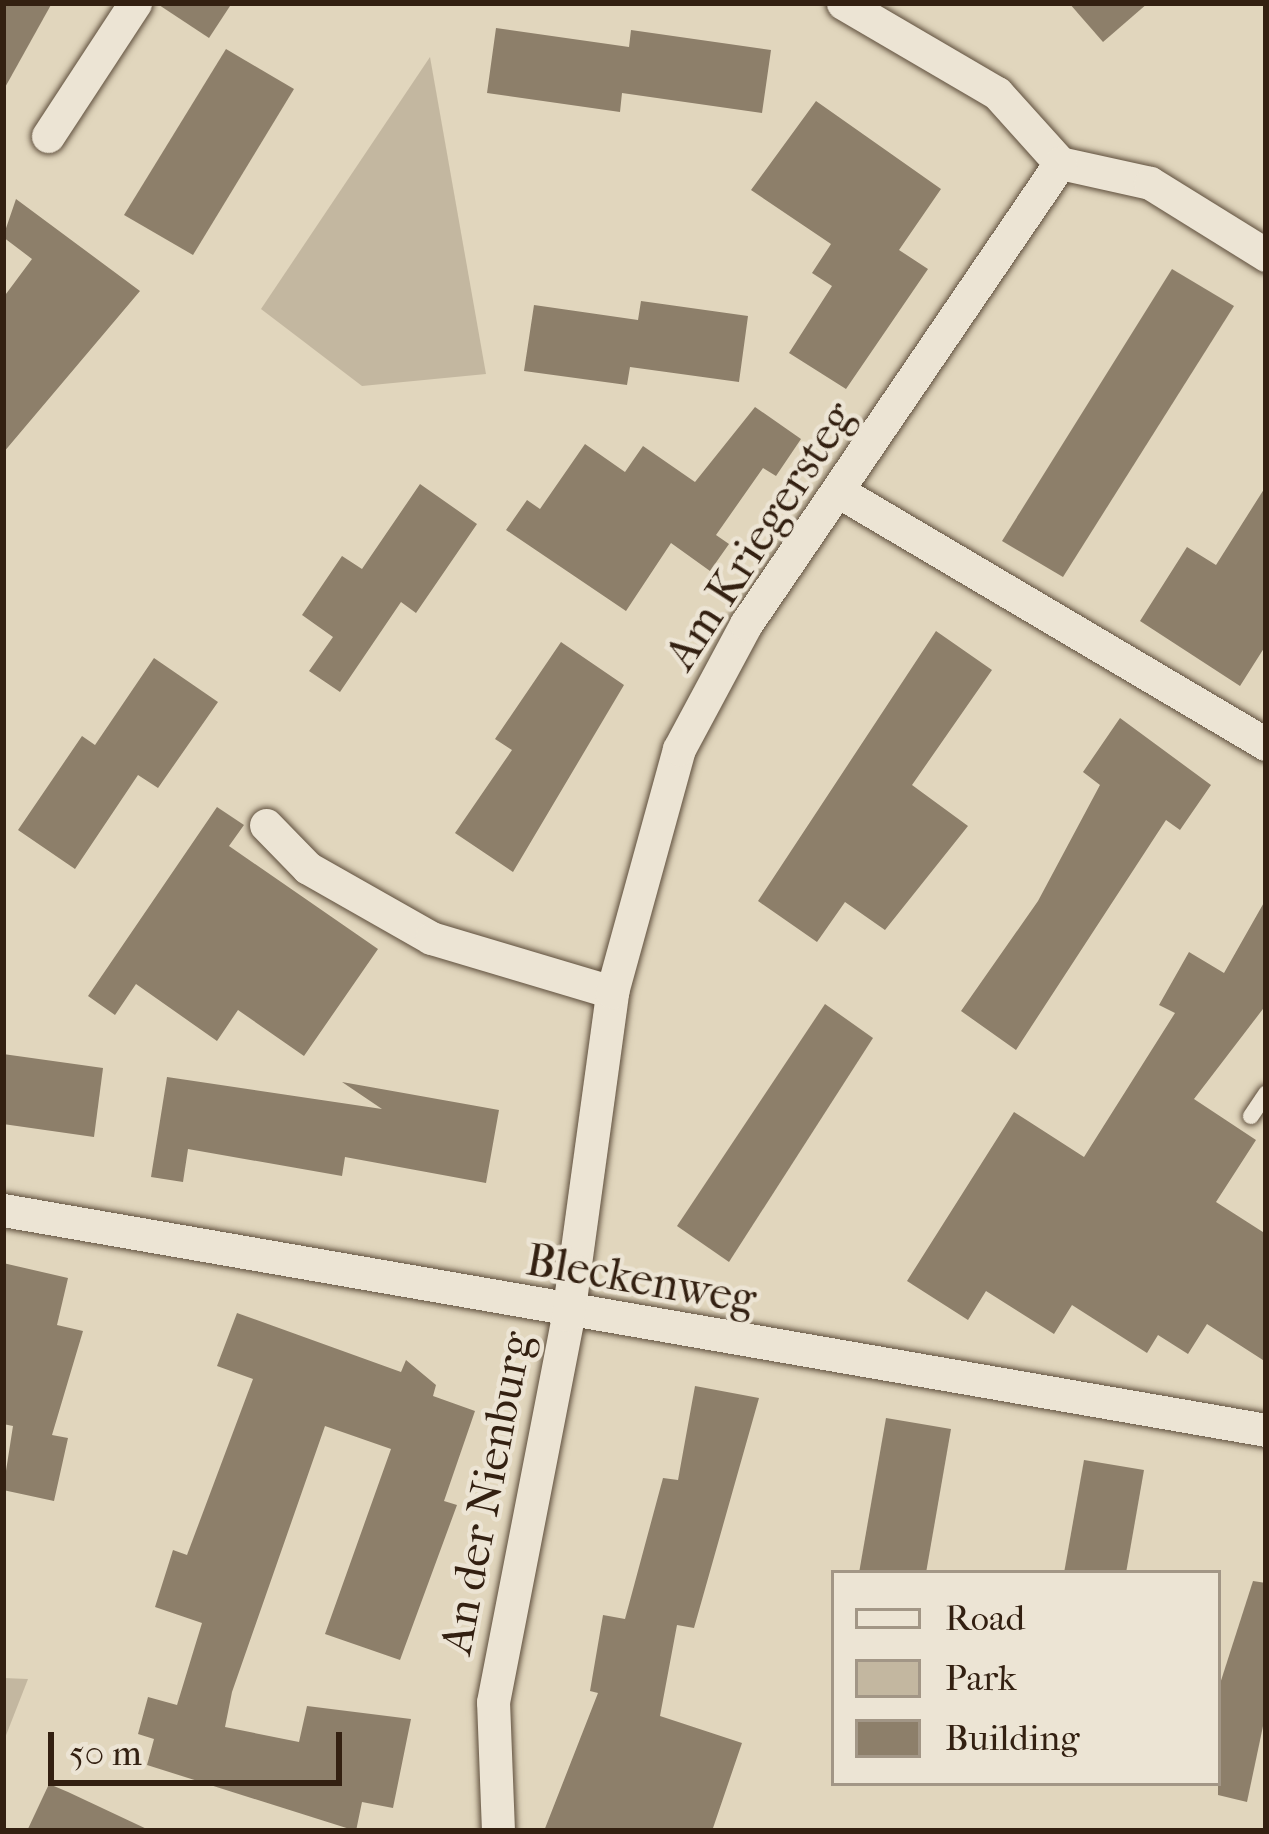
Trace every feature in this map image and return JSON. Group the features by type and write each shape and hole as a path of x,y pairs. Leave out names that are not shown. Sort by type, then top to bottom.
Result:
{"street":[{"path":"48,136 135,3"},
{"path":"843,3 997,93 1060,164 1150,183 1266,255"},
{"name":"Am Kriegersteg","path":"568,1316 612,992 679,749 746,624 843,494 1060,164"},
{"path":"843,494 1266,744"},
{"path":"266,825 308,868 431,938 612,992"},
{"name":"Bleckenweg","path":"3,1210 568,1316 1266,1430"},
{"name":"An der Nienburg","path":"498,1831 493,1702 568,1316"}],"lane":[{"path":"1251,1116 1266,1094"}],"green space":[{"path":"430,57 486,374 362,386 261,309"},
{"path":"3,1678 28,1679 3,1743"}],"building":[{"path":"3,3 52,3 3,91"},
{"path":"156,3 232,3 209,38"},
{"path":"1069,3 1148,3 1103,42"},
{"path":"496,28 629,47 631,30 771,50 762,113 622,93 620,112 487,93"},
{"path":"226,49 294,89 193,255 124,215"},
{"path":"816,101 941,189 899,250 928,269 846,389 789,353 832,286 812,273 831,244 751,190"},
{"path":"16,199 140,291 3,453 3,298 32,259 3,237"},
{"path":"1172,269 1234,306 1063,577 1002,541"},
{"path":"641,301 748,316 739,382 630,367 627,385 524,371 534,305 638,320"},
{"path":"755,407 801,439 776,476 763,468 716,535 729,544 710,571 671,543 626,611 506,530 527,500 540,509 585,444 625,472 643,446 695,482"},
{"path":"420,484 477,524 416,613 401,602 340,692 309,671 333,637 302,615 342,556 362,569"},
{"path":"1266,486 1266,645 1240,686 1140,621 1187,547 1216,565"},
{"path":"936,631 992,670 912,785 968,826 885,930 845,902 817,942 758,901"},
{"path":"561,642 624,685 513,872 455,833 512,750 495,739"},
{"path":"154,658 218,702 158,788 138,775 75,869 18,830 82,736 95,745"},
{"path":"1120,718 1211,785 1180,830 1166,820 1016,1050 961,1011 1038,901 1100,785 1083,772"},
{"path":"217,807 244,825 229,846 378,949 304,1056 238,1010 217,1041 136,984 115,1015 88,996"},
{"path":"1266,899 1266,1005 1194,1099 1256,1140 1216,1202 1266,1234 1266,1362 1207,1324 1188,1354 1158,1335 1147,1353 1072,1305 1054,1334 986,1291 968,1320 907,1281 1014,1112 1084,1157 1175,1013 1159,1005 1189,952 1224,973"},
{"path":"825,1004 873,1038 729,1262 677,1226"},
{"path":"3,1054 103,1068 94,1137 3,1124"},
{"path":"167,1077 382,1109 342,1082 499,1110 486,1183 345,1157 342,1176 188,1149 183,1182 151,1177"},
{"path":"3,1263 68,1278 57,1325 83,1331 52,1435 68,1438 54,1501 3,1490 13,1426 3,1424"},
{"path":"237,1313 401,1372 406,1360 436,1385 433,1396 475,1411 444,1501 457,1505 400,1660 325,1634 391,1449 325,1426 232,1692 225,1727 299,1742 307,1706 411,1719 393,1808 362,1802 356,1831 147,1765 154,1739 138,1734 148,1697 177,1705 202,1623 155,1607 173,1550 187,1555 253,1379 217,1366"},
{"path":"695,1386 759,1398 694,1628 677,1625 660,1716 742,1743 712,1831 544,1831 598,1693 590,1691 603,1615 625,1619 663,1478 678,1480"},
{"path":"886,1418 951,1429 927,1570 860,1570"},
{"path":"1084,1460 1144,1470 1127,1570 1065,1570"},
{"path":"1253,1581 1266,1583 1266,1712 1247,1802 1218,1795 1221,1681"},
{"path":"49,1784 68,1792 151,1831 27,1831"}]}
